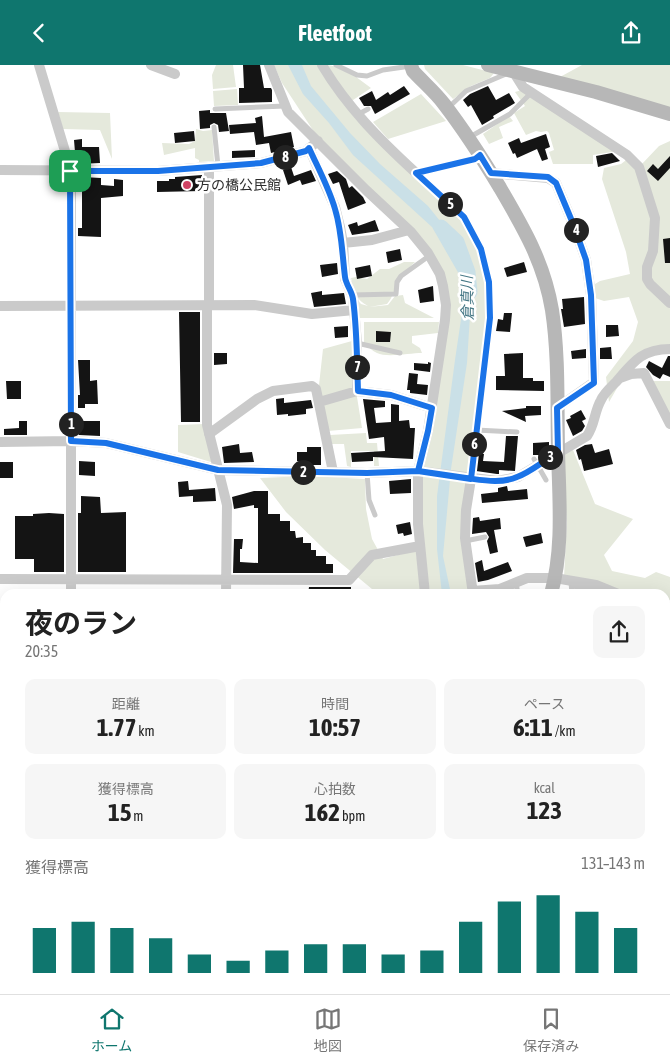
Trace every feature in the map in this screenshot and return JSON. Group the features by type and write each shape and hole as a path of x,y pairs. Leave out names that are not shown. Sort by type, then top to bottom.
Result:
{"street":[{"path":"39,65 70,171 72,589"},
{"path":"151,65 175,74"},
{"path":"269,65 288,111 409,230 430,255 440,275 446,305 432,408 418,471 420,546 424,589"},
{"path":"322,65 339,93 357,115 416,173"},
{"path":"411,65 413,71 447,109 480,155 527,234 548,289 555,344 560,538 552,589"},
{"path":"488,65 519,69 670,114"},
{"path":"519,69 523,87 627,155 640,167 655,218 653,251 647,267 648,279 650,284 670,303"},
{"path":"0,171 158,171 261,163 306,151 318,141"},
{"path":"309,148 335,207 343,243 345,279 352,295 354,310 358,391"},
{"path":"213,167 208,305 207,425 227,505 226,589"},
{"path":"491,173 548,177 556,183 586,260 591,295 594,383 557,408"},
{"path":"343,243 372,240 409,230"},
{"path":"0,306 254,305 312,314 354,310"},
{"path":"0,442 71,441 106,443 218,470 367,473 418,471 497,481 518,477 536,462 558,453 587,436 593,428 601,398 631,364 638,357 649,352 670,349"},
{"path":"619,378 631,374 644,373 670,424"},
{"path":"209,434 257,399 273,391 312,386 316,389 333,472"},
{"path":"319,402 358,391 391,395 432,408"},
{"path":"468,478 466,541 472,589"},
{"path":"0,579 349,580 372,555 420,546"},
{"path":"500,589 527,579 555,578 596,585 606,589"},
{"path":"572,582 582,589"}],"lane":[{"path":"336,65 357,75 368,76 383,70 411,65"},
{"path":"447,109 466,91 519,69"},
{"path":"469,138 510,114 532,93"},
{"path":"215,109 285,106"},
{"path":"357,115 368,109"},
{"path":"213,167 214,127"},
{"path":"416,173 475,159 480,155"},
{"path":"416,173 464,217 481,249 489,282 490,318 468,478"},
{"path":"352,295 396,294 396,282 401,276 430,255"},
{"path":"357,343 400,353"},
{"path":"631,364 646,360"},
{"path":"476,429 517,432"},
{"path":"536,462 546,480"},
{"path":"367,473 369,500 375,515"},
{"path":"466,541 485,537"},
{"path":"572,582 572,589"},
{"path":"516,583 517,589"}],"shaded area":[{"path":"216,65 233,65 236,87 213,89 212,75"},
{"path":"274,65 319,65 348,109 464,217 486,258 494,315 482,383 466,511 473,589 429,589 418,503 446,305 422,238 324,147 282,83"},
{"path":"327,65 344,68 371,88 350,102"},
{"path":"424,65 463,65 494,73 490,78 471,86 453,99 425,69"},
{"path":"582,65 670,65 670,114 560,77"},
{"path":"237,89 238,105 214,106 213,91"},
{"path":"522,90 618,151 593,155 593,164 553,164 549,152 554,150 549,133 547,131 536,131 526,135 514,113 525,106 515,92"},
{"path":"421,94 446,121 388,139 373,122"},
{"path":"58,112 110,113 112,159 100,130 63,129"},
{"path":"509,116 513,121 499,127 503,138 489,144 483,134"},
{"path":"196,129 203,131 212,130 214,161 199,162 195,158 195,148 164,155 162,143 189,144 195,141"},
{"path":"670,141 670,347 631,364 609,402 606,377 633,341 638,322 629,297 604,301 595,298 595,284 600,281 630,274 626,252 602,179 604,168 621,164 630,157 641,165 659,146"},
{"path":"404,262 415,262 400,279 387,304 369,307 388,305 395,296 403,295 405,303 434,318 357,318 354,296 361,304 368,306 356,295 351,278 367,279 380,269 389,269"},
{"path":"364,322 439,322 438,333 412,336 412,343 420,348 422,353 392,355 377,353 364,343"},
{"path":"352,341 362,428 328,431 319,385 323,349"},
{"path":"648,381 670,381 670,424"},
{"path":"204,424 214,463 178,452 178,425"},
{"path":"366,433 367,443 377,443 379,466 374,466 374,451 351,451 351,467 347,466 344,444 332,444 330,435"},
{"path":"573,450 595,504 633,519 604,555 612,571 645,578 656,572 670,577 670,589 606,589 564,577 567,522 562,455"},
{"path":"308,476 365,479 366,509 372,539 383,559 416,550 420,589 372,589 325,550 286,512 260,478"}],"water":[{"path":"288,65 302,65 311,86 350,133 380,164 428,206 456,241 468,272 471,300 467,363 451,469 443,556 450,589 441,589 437,549 437,496 463,306 463,281 432,227 353,155 329,123 303,94"}],"building":[{"path":"243,65 260,65 264,88 271,88 272,90 272,102 239,103 239,88 244,88"},
{"path":"404,86 410,94 375,114 371,106 364,106 359,98 372,91 376,100 388,92 390,95"},
{"path":"488,86 496,100 509,93 515,103 482,125 471,105 468,107 463,100 470,94"},
{"path":"210,110 210,113 226,113 229,131 219,132 218,125 214,123 210,125 210,128 200,129 199,111"},
{"path":"262,116 264,137 291,132 294,147 271,153 269,143 256,145 254,132 230,134 229,125 256,123 255,118"},
{"path":"194,131 195,141 175,143 174,133"},
{"path":"546,134 550,147 545,149 548,159 542,161 537,149 517,158 508,143 519,138 521,143"},
{"path":"82,139 82,147 99,147 100,163 76,164 74,140"},
{"path":"255,150 255,157 232,158 232,151"},
{"path":"612,153 620,161 598,167 596,156"},
{"path":"670,156 670,168 658,181 647,171 653,164 658,169"},
{"path":"291,167 294,176 311,170 316,181 302,185 300,180 288,185 283,170"},
{"path":"337,171 346,179 349,188 352,186 366,203 348,210 339,182 333,184 328,174"},
{"name":"方の橋公民館","path":"202,175 202,191 157,192 157,181 169,181 169,179 175,179 175,177"},
{"path":"82,177 101,178 101,185 114,186 114,179 123,180 123,196 101,198 101,237 78,236 78,228 82,228"},
{"path":"375,220 379,231 352,235 348,225 357,222 358,226"},
{"path":"670,238 670,263 665,263 663,239"},
{"path":"400,249 402,260 388,263 386,252"},
{"path":"524,262 527,272 507,277 504,268"},
{"path":"337,263 338,274 322,277 320,265"},
{"path":"370,265 372,276 357,279 355,268"},
{"path":"433,286 434,301 420,303 418,290"},
{"path":"322,291 322,295 344,293 346,304 314,307 311,293"},
{"path":"584,297 585,324 564,327 561,309 563,309 562,299"},
{"path":"179,312 200,312 200,422 181,422"},
{"path":"504,313 512,313 510,332 496,331 498,319 503,320"},
{"path":"606,325 618,325 619,336 606,337"},
{"path":"348,326 348,337 335,338 334,327"},
{"path":"376,331 391,332 390,342 376,342"},
{"path":"611,347 612,359 600,359 600,348"},
{"path":"586,349 586,358 572,359 571,351"},
{"path":"214,353 227,353 227,364 214,365"},
{"path":"523,353 523,378 533,378 533,381 544,381 544,391 496,390 496,376 505,376 504,354"},
{"path":"668,356 670,356 670,377 663,374 660,379 653,375 646,367 649,361 662,368"},
{"path":"78,360 90,360 90,381 97,380 98,404 85,404 85,408 78,408 78,395 80,395"},
{"path":"428,362 431,363 430,372 414,370 414,363 428,364"},
{"path":"409,373 418,374 417,384 428,385 427,395 410,393 410,390 407,390"},
{"path":"6,381 21,381 21,399 7,399"},
{"path":"284,398 284,403 311,400 313,408 306,409 306,414 277,415 276,399"},
{"path":"363,399 385,401 385,407 374,408 376,423 391,422 391,404 399,405 399,421 409,420 410,428 415,428 413,459 373,457 373,461 352,462 351,453 385,451 384,437 369,439"},
{"path":"526,406 541,406 541,415 525,416 526,422 502,411 526,408"},
{"path":"581,410 586,419 582,421 585,426 582,431 573,436 566,420"},
{"path":"19,421 27,421 27,435 4,435 4,429 19,428"},
{"path":"79,421 100,421 100,436 79,435"},
{"path":"506,436 518,436 515,471 499,470 499,474 497,474 476,471 478,454 484,454 483,461 504,462"},
{"path":"549,442 549,447 541,451 542,455 533,455 533,443"},
{"path":"239,444 240,453 252,452 254,462 224,463 222,447"},
{"path":"592,444 595,453 609,449 613,464 584,471 576,450 585,445"},
{"path":"307,447 321,447 321,465 307,465 307,462 297,461 297,452 307,452"},
{"path":"79,461 95,462 95,476 79,475"},
{"path":"0,462 13,462 13,478 0,478"},
{"path":"411,479 411,493 390,494 389,481"},
{"path":"188,481 189,490 215,488 216,501 193,502 193,496 179,497 178,482"},
{"path":"507,486 508,491 527,489 528,499 482,503 481,494 498,492 498,488"},
{"path":"254,491 268,491 268,514 280,514 280,521 290,521 290,531 295,531 296,538 303,537 303,543 311,543 311,550 316,550 316,556 326,556 326,564 333,564 333,573 233,573 234,539 243,539 242,549 240,549 240,562 258,563 258,508 254,508 254,505 234,509 232,497"},
{"path":"81,496 100,497 101,513 126,512 126,572 78,572 78,513 81,513"},
{"path":"33,514 64,514 64,572 34,572 34,559 15,559 15,516 33,516"},
{"path":"479,517 480,521 500,518 501,529 494,530 498,552 490,554 487,541 489,537 486,532 472,534 473,518"},
{"path":"410,522 412,534 404,536 403,533 398,534 396,525"},
{"path":"541,533 543,543 526,547 523,537"},
{"path":"482,560 484,571 508,562 512,571 478,582 475,563"},
{"path":"309,587 351,587 351,589 309,589"}],"waterway":[{"name":"倉真川","path":"441,227 457,242 468,272 470,292"}],"place":[{"name":"方の橋公民館","path":"187,185"}],"route":[{"path":"70,171 71,441 106,443 218,470 367,473 418,471 466,478 471,479 497,481 518,477 558,453 557,408 594,383 591,295 586,260 556,183 548,177 491,173 480,155 475,159 416,173 464,217 481,249 489,282 490,318 471,479 418,471 432,408 391,395 358,391 354,310 352,297 345,279 340,227 335,207 309,148 306,151 261,163 158,171 70,171"}]}
